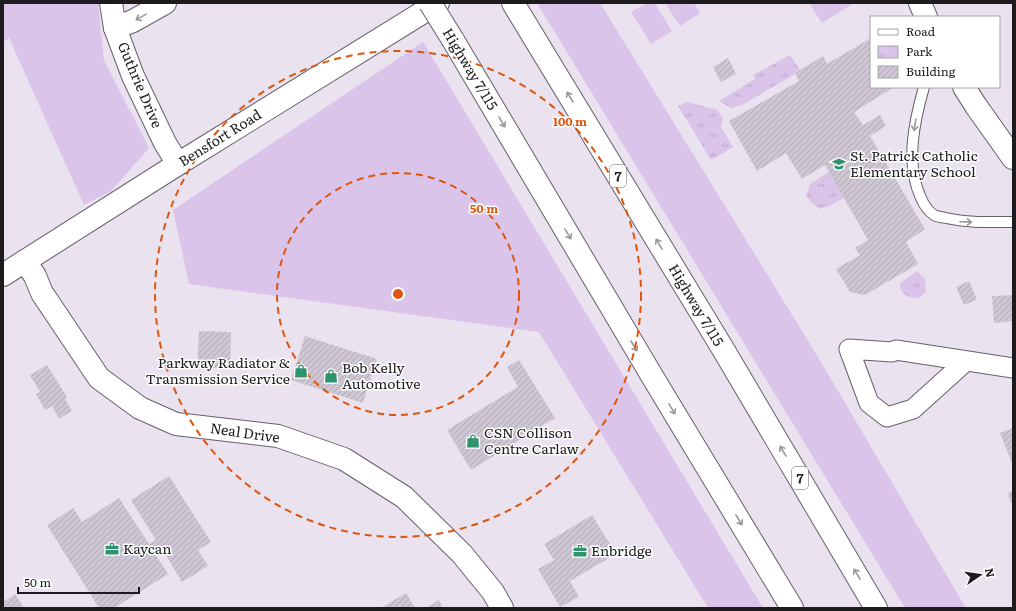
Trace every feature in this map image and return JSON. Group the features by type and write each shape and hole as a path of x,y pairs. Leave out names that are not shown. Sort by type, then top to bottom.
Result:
{"main road":[{"name":"Guthrie Drive","path":"112,3 115,28 133,76 165,143 178,164"},
{"path":"115,28 133,21 165,3"},
{"name":"Highway 7/115","path":"430,3 454,40 648,369 792,608"},
{"name":"Bensfort Road","path":"3,275 178,164 438,3"},
{"name":"Highway 7/115","path":"513,3 723,349 876,608"},
{"path":"920,3 926,16"},
{"path":"965,88 1013,158"},
{"name":"Neal Drive","path":"25,262 35,276 42,293 99,378 140,408 176,424 278,436 344,459 404,497 462,554 493,592 502,608"}],"street":[{"path":"965,362 913,409 887,417 869,403 849,349 892,352 896,350 965,362 1013,368"}],"lane":[{"path":"924,88 917,111 913,138 912,164 916,187 924,206 934,216 962,222 1013,222"}],"green space":[{"path":"3,3 98,3 104,60 149,148 111,191 84,205 9,38 3,42"},
{"path":"537,3 600,3 815,352 966,608 905,608"},
{"path":"647,3 655,3 672,31 651,44 631,12"},
{"path":"665,3 694,3 700,13 680,26"},
{"path":"809,3 854,3 822,23"},
{"path":"423,42 763,608 708,608 539,332 189,284 173,210"},
{"path":"790,55 800,70 795,74 742,105 731,108 719,101 755,79 753,75"},
{"path":"687,102 718,110 723,119 721,127 733,147 711,160 678,106"},
{"path":"829,172 844,198 829,206 819,209 806,195 810,184"},
{"path":"917,271 925,279 926,291 920,298 913,298 901,291 900,283"}],"building":[{"path":"870,39 870,88 892,88 854,112 863,125 880,115 886,126 870,136 925,229 906,242 918,264 865,295 850,292 836,269 860,255 855,248 868,240 825,165 802,179 786,153 757,171 729,121 799,81 795,73 823,56 827,64"},
{"path":"728,58 736,74 721,82 713,67"},
{"path":"969,281 977,300 964,305 956,287"},
{"path":"1013,295 1013,321 994,323 992,296"},
{"path":"199,331 231,332 230,368 197,367"},
{"path":"305,336 377,359 363,403 291,380"},
{"path":"519,360 555,418 471,470 447,430 518,387 507,367"},
{"path":"47,365 67,397 65,399 72,411 59,419 52,406 45,410 36,394 40,392 30,375"},
{"path":"1013,428 1013,461 1011,461 1000,433"},
{"path":"169,476 211,542 198,550 208,566 182,582 162,549 155,554 168,574 114,608 99,608 47,525 73,508 82,522 119,498 149,544 156,540 131,500"},
{"path":"1013,491 1013,503 1011,503 1008,493"},
{"path":"592,515 616,554 570,581 579,597 560,607 538,569 554,560 544,544"},
{"path":"406,593 415,608 381,608"},
{"path":"15,594 24,608 3,608 3,602"},
{"path":"439,600 443,608 426,608"}],"place":[{"name":"St. Patrick Catholic Elementary School","path":"839,164"},
{"name":"Parkway Radiator & Transmission Service","path":"301,371"},
{"name":"Bob Kelly Automotive","path":"331,376"},
{"name":"CSN Collison Centre Carlaw","path":"473,441"},
{"name":"Kaycan","path":"112,549"},
{"name":"Enbridge","path":"580,551"}]}
